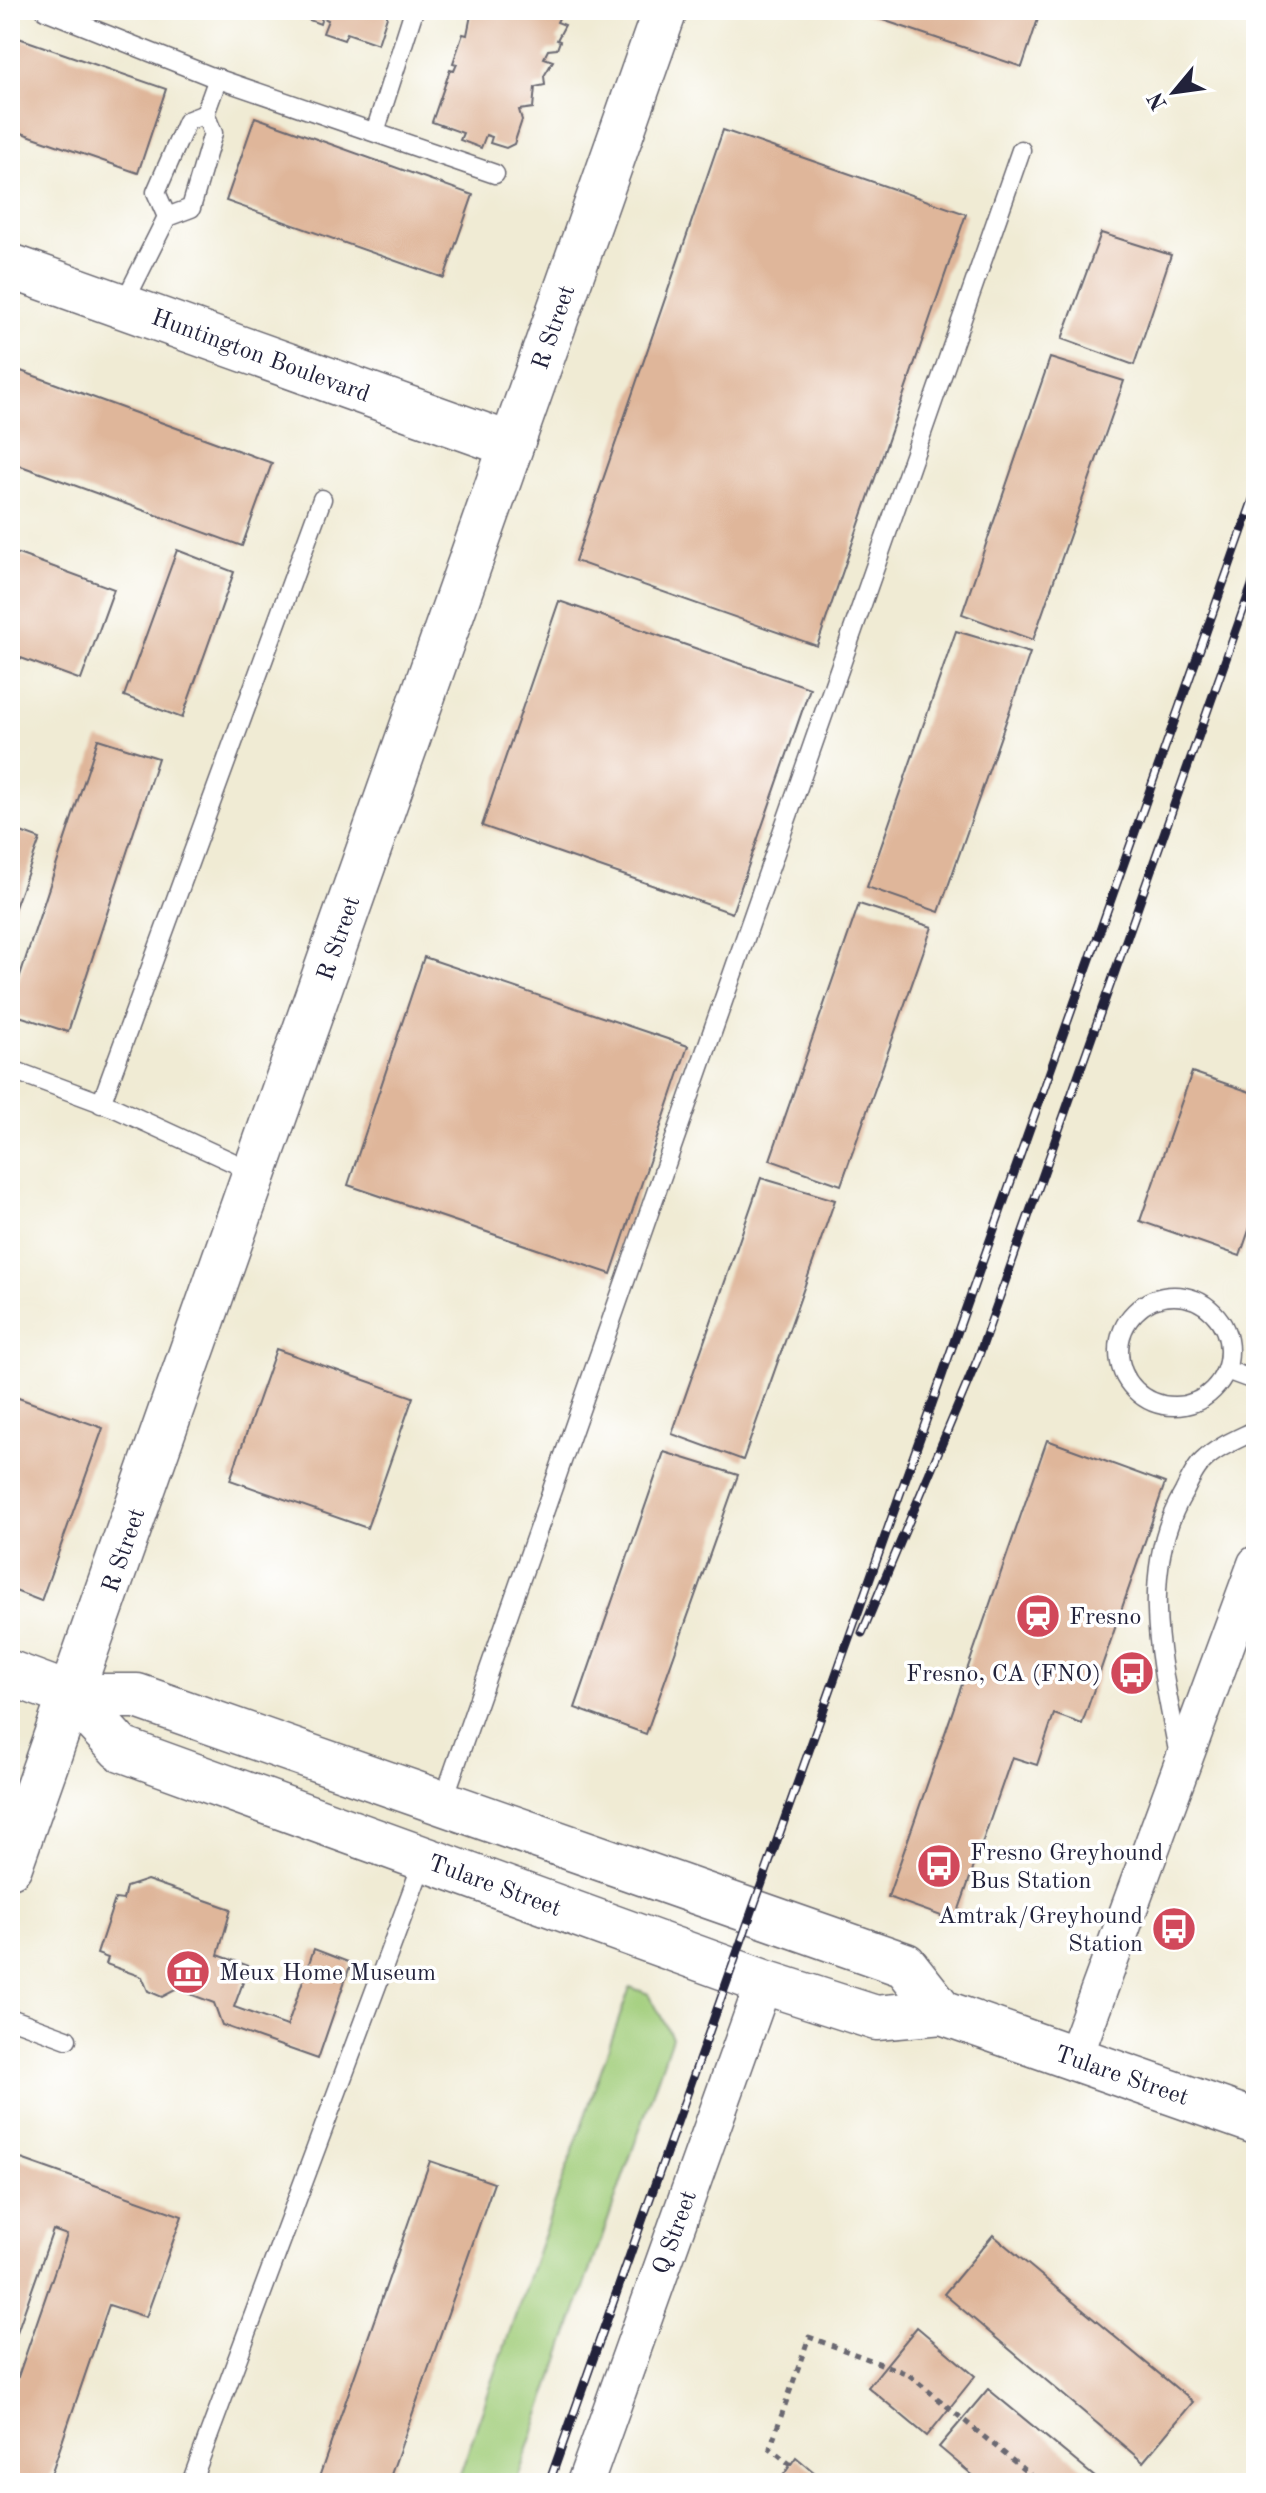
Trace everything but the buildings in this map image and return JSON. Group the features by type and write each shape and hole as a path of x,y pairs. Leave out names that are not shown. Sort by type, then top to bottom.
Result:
{"street":[{"name":"R Street","path":"10,1866 665,10"},
{"name":"Huntington Boulevard","path":"10,266 511,445"},
{"path":"1074,2058 1256,1564"},
{"name":"Tulare Street","path":"10,1673 72,1696 137,1696 905,1965 942,2012"},
{"name":"Tulare Street","path":"72,1696 121,1749 764,1982 876,2018 942,2012 1256,2122"},
{"name":"Q Street","path":"585,2483 764,1982"}],"lane":[{"path":"45,10 218,78 495,174"},
{"path":"375,132 414,10"},
{"path":"123,305 167,217 191,208 213,133 205,114 218,78"},
{"path":"167,217 156,192 187,121 205,114"},
{"path":"442,1804 1021,150"},
{"path":"101,1104 322,499"},
{"path":"10,1069 101,1104 256,1173"},
{"path":"1164,1296 1182,1296 1199,1301 1214,1312 1224,1328 1229,1345 1226,1370 1209,1394 1194,1403 1176,1407 1157,1404 1141,1396 1128,1383 1121,1366 1119,1347 1123,1330 1132,1314 1146,1303 1164,1296"},
{"path":"1226,1370 1256,1381"},
{"path":"1181,1769 1156,1602 1161,1544 1177,1503 1201,1462 1228,1443 1256,1430"},
{"path":"191,2483 424,1859"},
{"path":"10,2018 67,2039"}],"path":[{"path":"791,2465 770,2448 809,2337 908,2374 1040,2483"}],"green space":[{"path":"630,1987 649,1994 672,2037 516,2483 457,2483"}],"railway":[{"path":"549,2483 1256,491"},
{"path":"862,1633 978,1358 1256,574"}],"place":[{"name":"Fresno","path":"1038,1616"},
{"name":"Fresno, CA (FNO)","path":"1132,1673"},
{"name":"Fresno Greyhound Bus Station","path":"939,1866"},
{"name":"Amtrak/Greyhound Station","path":"1174,1929"},
{"name":"Meux Home Museum","path":"188,1972"}]}
